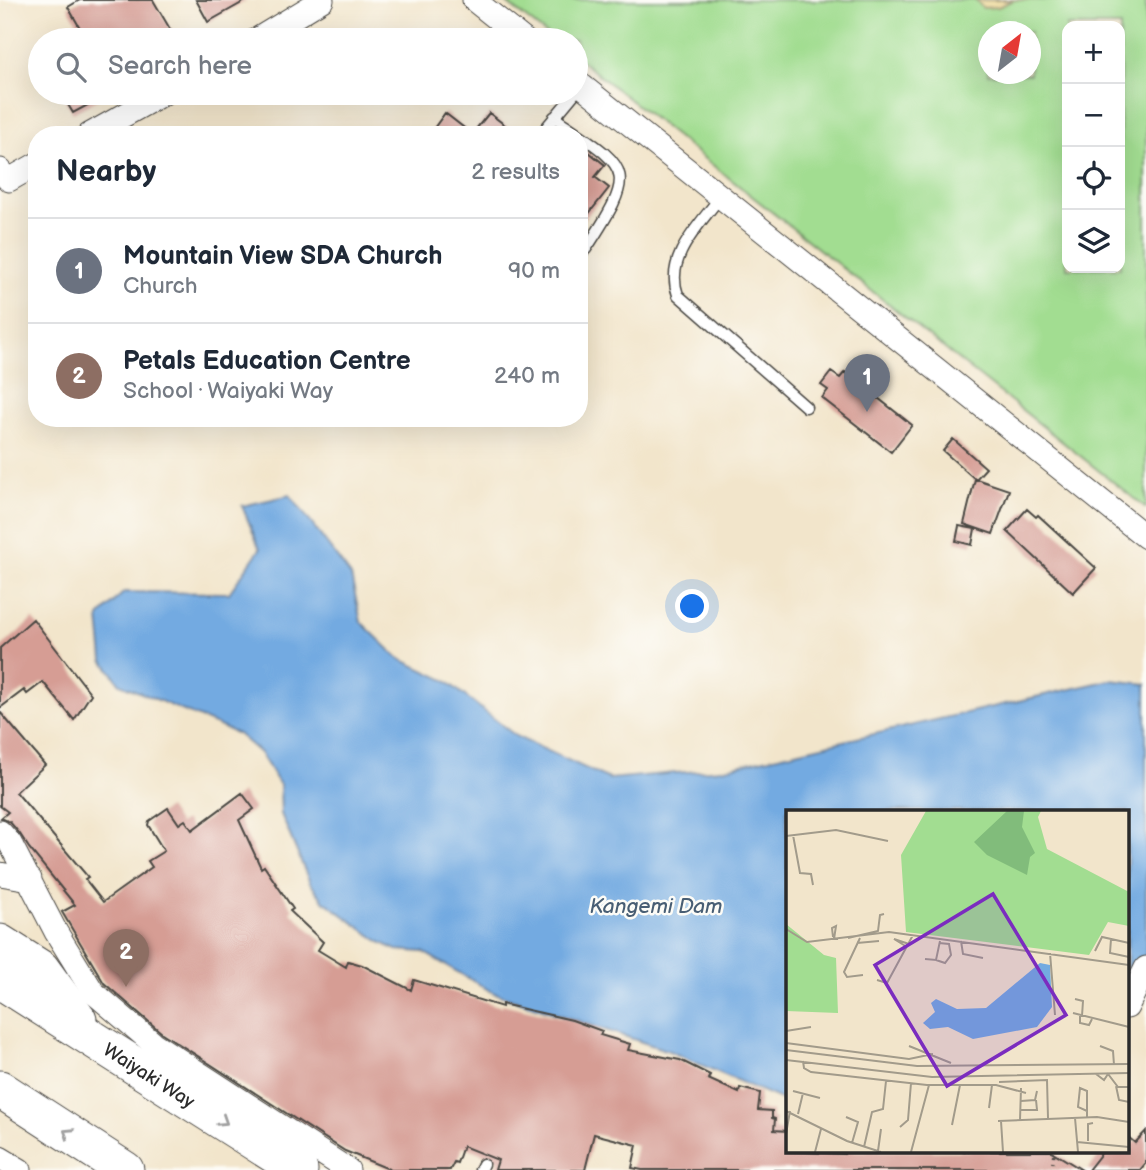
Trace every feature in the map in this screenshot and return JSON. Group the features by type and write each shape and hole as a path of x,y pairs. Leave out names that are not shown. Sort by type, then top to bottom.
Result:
{"highway":[{"path":"0,943 41,969 89,1035"},
{"name":"Waiyaki Way","path":"0,980 299,1170"},
{"path":"0,1089 125,1170"}],"street":[{"path":"474,0 509,28"},
{"path":"274,28 310,3"},
{"path":"588,96 720,197 1146,537"},
{"path":"105,126 143,105"},
{"path":"0,170 9,180 28,169"},
{"path":"0,832 10,843 56,932 93,992 154,1044 348,1170"},
{"path":"0,874 30,879"},
{"path":"1128,1005 1146,968"}],"lane":[{"path":"547,126 564,105"},
{"path":"554,117 566,126"},
{"path":"588,143 618,166 622,186 615,203 588,246"},
{"path":"720,197 679,254 673,269 678,295 806,407"}],"path":[{"path":"1052,1170 1054,1152"}],"green space":[{"path":"503,0 1146,0 1146,508 588,66 588,28 539,28"}],"sand":[{"path":"976,0 1014,0 998,7 983,8"}],"water":[{"name":"Kangemi Dam","path":"290,495 351,576 361,622 398,658 445,680 517,737 609,779 721,769 1110,680 1146,684 1146,962 1128,993 1128,810 786,810 786,1102 669,1051 494,993 423,952 396,950 380,942 324,901 310,883 281,814 280,785 260,753 238,734 120,684 103,660 99,617 124,592 229,593 260,549 242,506"}],"building":[{"path":"80,0 153,0 169,28 80,28 68,7"},
{"path":"196,0 247,0 208,22"},
{"path":"68,105 88,105 73,113"},
{"path":"445,113 462,126 436,126"},
{"path":"489,113 506,126 478,126"},
{"path":"588,151 605,165 595,177 609,188 588,215"},
{"path":"831,372 840,378 845,372 912,425 891,452 822,398 828,390 821,385"},
{"path":"953,439 986,468 976,479 1009,490 993,534 964,524 975,479 943,451"},
{"path":"1027,509 1036,517 1038,515 1096,568 1073,593 1007,531"},
{"path":"959,526 975,529 972,545 956,541"},
{"path":"33,619 91,694 74,720 43,682 27,694 24,690 0,708 0,648"},
{"path":"0,712 45,765 16,792 88,877 85,879 103,902 152,867 148,861 164,851 148,825 149,821 168,808 179,824 185,820 192,830 242,793 254,809 239,820 261,868 264,866 293,909 290,911 323,942 318,950 346,967 348,961 362,965 411,990 414,980 502,1007 502,1004 572,1020 602,1031 600,1035 630,1044 628,1050 680,1060 710,1075 708,1079 739,1093 740,1088 760,1093 758,1110 772,1111 772,1118 775,1119 774,1130 786,1131 786,1152 1053,1152 1082,1170 642,1170 632,1168 637,1145 594,1134 585,1170 495,1170 498,1160 463,1146 457,1163 454,1162 450,1170 391,1170 345,1151 162,1033 104,983 62,912 75,905 10,822 1,818 8,812 0,806"},
{"path":"1146,1131 1146,1163 1140,1170 1088,1170 1102,1152 1128,1152 1128,1137 1135,1143"}],"place":[{"name":"Mountain View SDA Church","path":"867,412"},
{"name":"Petals Education Centre","path":"126,987"}]}
